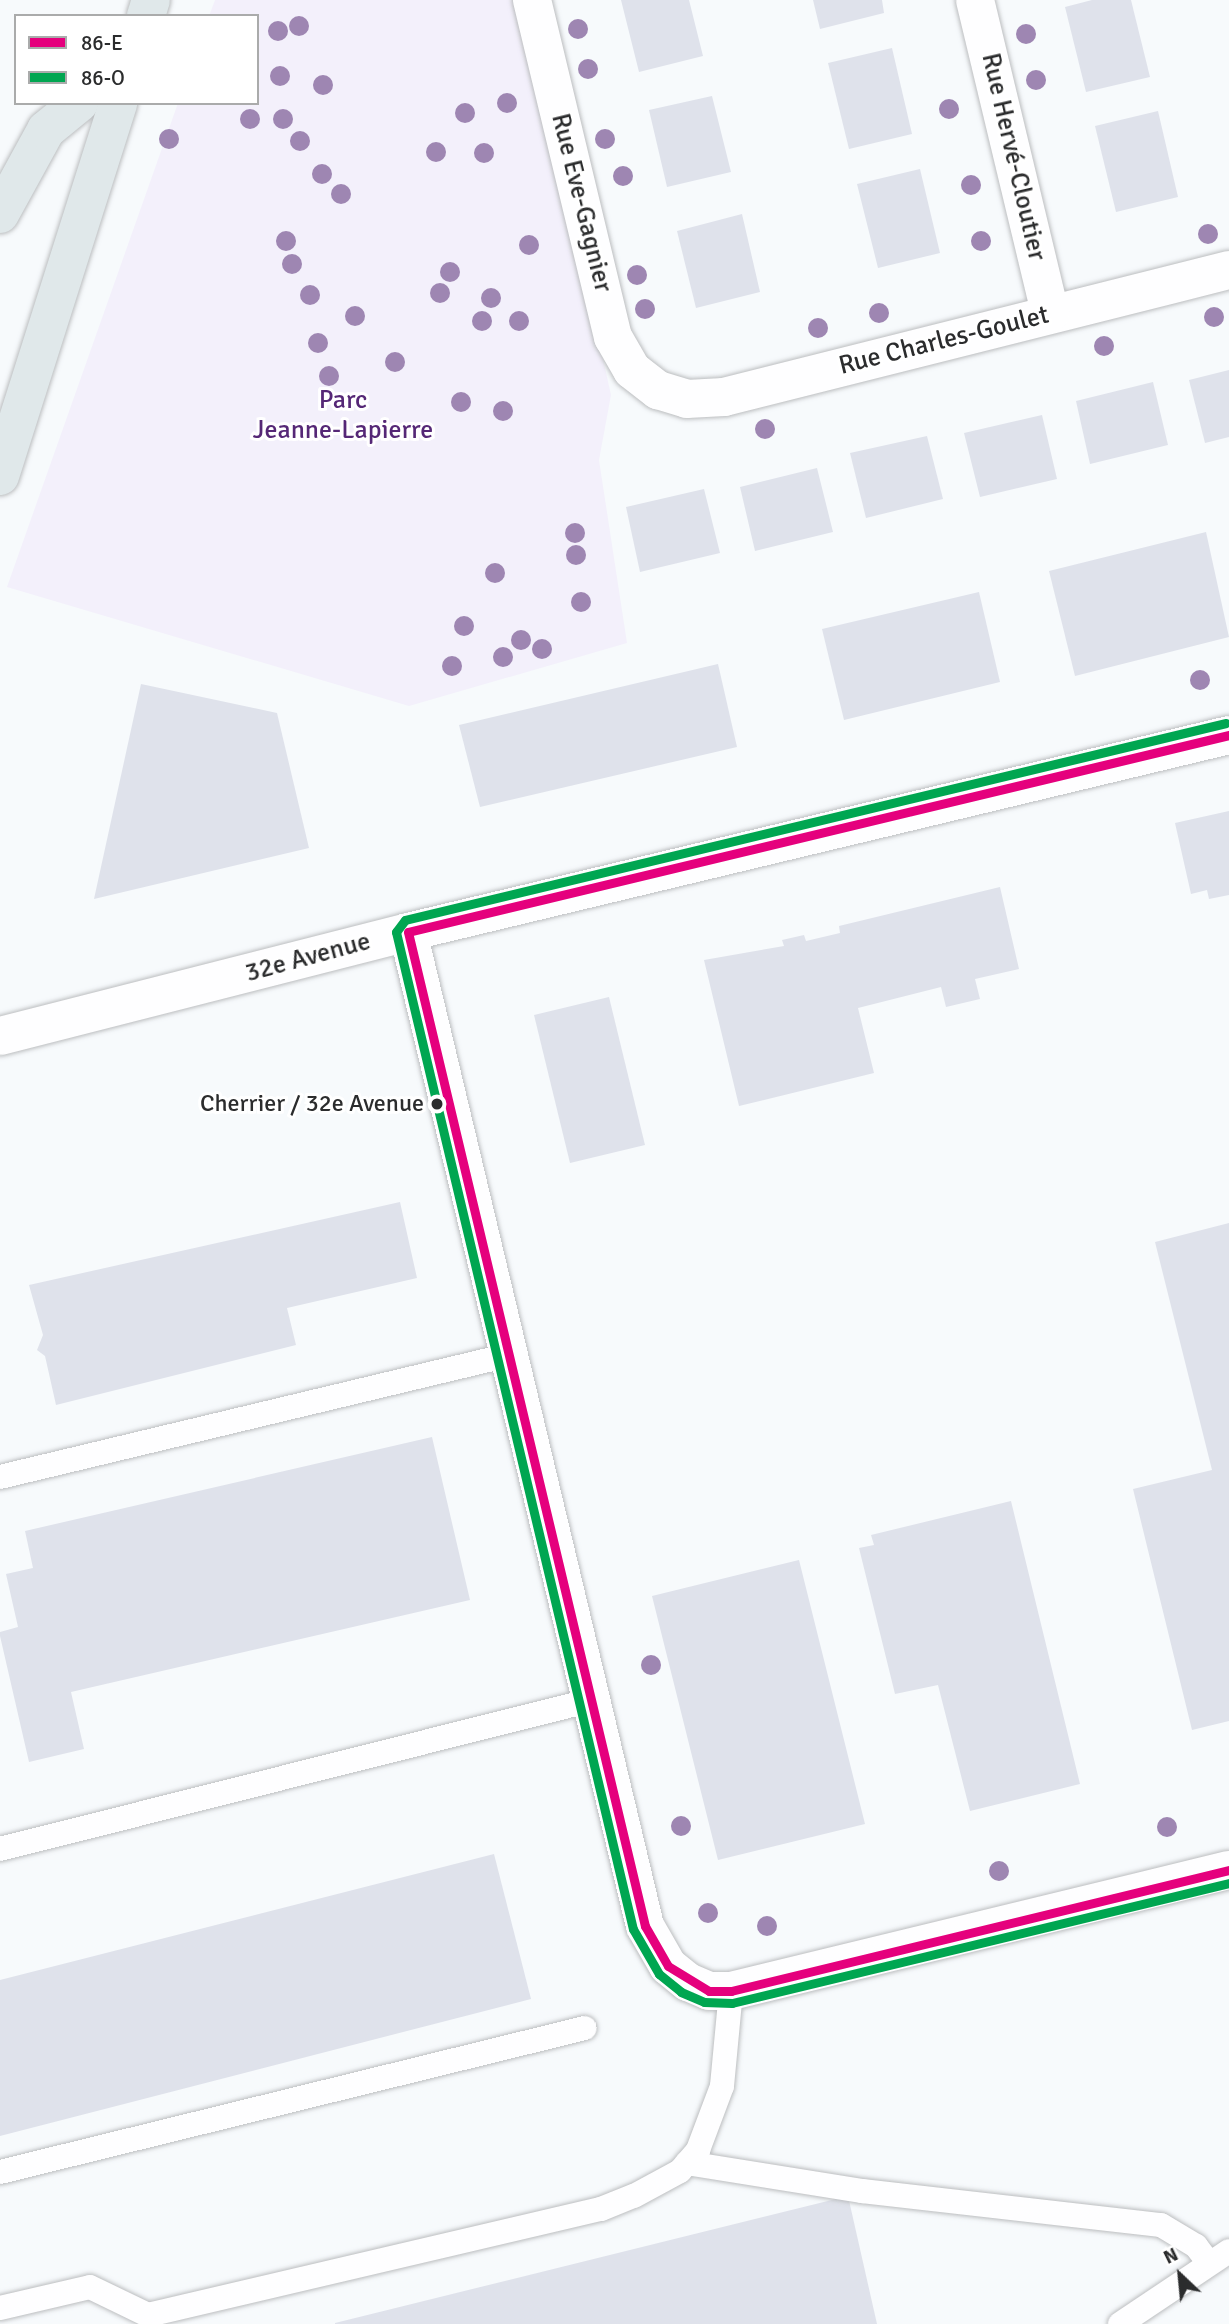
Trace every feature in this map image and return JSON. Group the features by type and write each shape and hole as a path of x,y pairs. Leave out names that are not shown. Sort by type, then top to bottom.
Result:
{"main road":[{"path":"0,214 46,130 77,105"},
{"path":"0,476 117,105"}],"street":[{"name":"Rue Eve-Gagnier","path":"532,0 613,337 632,370 658,390"},
{"name":"Rue Hervé-Cloutier","path":"975,0 1049,313"},
{"name":"Rue Charles-Goulet","path":"658,390 687,399 724,397 1049,313 1229,270"},
{"name":"32e Avenue","path":"0,1036 408,932 1229,735"},
{"path":"408,932 645,1926 655,1950 688,1982 709,1991 732,1991 1229,1870"}],"lane":[{"path":"0,1477 509,1355"},
{"path":"0,1849 592,1700"},
{"path":"0,2308 90,2287 148,2315 601,2209 663,2182 687,2163 698,2150 722,2086 732,1991"},
{"path":"0,2172 585,2028"},
{"path":"687,2163 862,2191 1161,2225 1219,2257"},
{"path":"1121,2324 1219,2257"}],"green space":[{"name":"Parc Jeanne-Lapierre","path":"215,0 524,0 611,395 599,460 627,643 409,706 7,587 177,105 259,105 259,14 210,14"}],"building":[{"path":"621,0 689,0 703,56 639,72"},
{"path":"813,0 882,0 884,13 820,29"},
{"path":"1092,0 1131,0 1150,77 1086,92 1065,7"},
{"path":"892,48 912,134 849,149 828,63"},
{"path":"712,96 731,172 667,187 649,110"},
{"path":"1158,111 1178,197 1116,212 1095,126"},
{"path":"920,169 940,253 878,268 857,184"},
{"path":"742,214 760,292 696,308 677,231"},
{"path":"1229,370 1229,437 1205,443 1189,380"},
{"path":"1153,382 1168,445 1090,464 1076,401"},
{"path":"1042,415 1057,479 980,497 964,433"},
{"path":"927,436 943,499 866,518 850,453"},
{"path":"817,468 833,532 755,551 740,487"},
{"path":"704,489 720,553 640,572 626,507"},
{"path":"1206,532 1229,637 1075,676 1049,571"},
{"path":"979,592 1000,682 844,720 822,629"},
{"path":"718,664 737,747 480,807 459,725"},
{"path":"141,684 277,713 309,848 94,899"},
{"path":"1229,811 1229,895 1209,899 1207,890 1191,894 1175,823"},
{"path":"1000,887 1019,969 975,979 980,999 946,1007 941,987 858,1008 874,1073 739,1106 704,960 784,946 782,940 804,935 806,941 840,933 839,926"},
{"path":"609,997 645,1145 570,1163 534,1015"},
{"path":"400,1202 417,1278 287,1308 296,1345 56,1405 45,1356 37,1350 43,1335 29,1285"},
{"path":"1229,1223 1229,1721 1192,1730 1133,1489 1212,1470 1155,1242"},
{"path":"432,1437 470,1600 71,1692 84,1749 29,1762 0,1636 0,1632 18,1627 6,1574 33,1568 25,1531"},
{"path":"1011,1501 1080,1784 970,1811 938,1685 895,1694 859,1548 874,1545 871,1535"},
{"path":"799,1560 865,1824 718,1860 652,1596"},
{"path":"494,1854 531,1999 0,2136 0,1980"},
{"path":"848,2196 877,2324 335,2324 335,2323"}],"transit line":[{"name":"86-O","path":"1226,723 405,920 396,932 633,1929 659,1974 681,1992 704,2002 732,2003 1229,1883"},
{"name":"86-E","path":"1229,735 408,932 645,1926 668,1966 709,1991 731,1991 1229,1870"}],"place":[{"name":"Cherrier / 32e Avenue","path":"437,1104"}]}
